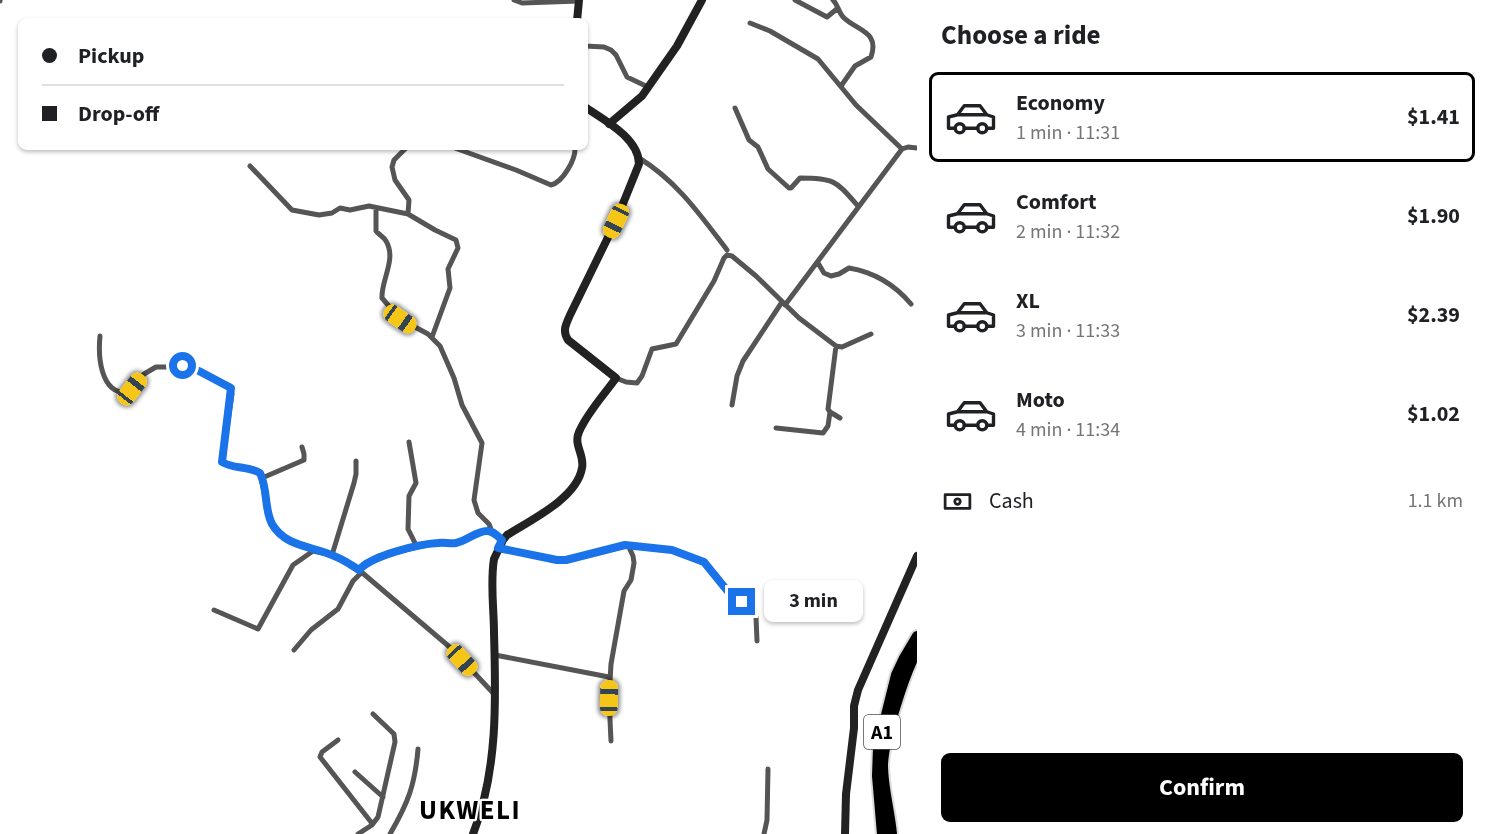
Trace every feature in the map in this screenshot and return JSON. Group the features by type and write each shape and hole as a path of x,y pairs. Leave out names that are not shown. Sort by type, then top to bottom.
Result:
{"highway":[{"name":"A1","path":"882,834 876,765 878,747 896,675 917,636"},
{"name":"A1","path":"892,834 884,778 884,758 904,678 917,651"}],"street":[{"path":"514,0 522,3 579,0 577,18"},
{"path":"609,124 633,105 648,87 674,51 702,0"},
{"path":"795,0 827,17 838,8"},
{"path":"833,0 848,21 871,37 873,44 871,57 855,66 841,86"},
{"path":"750,23 770,31 821,61 856,105 902,149"},
{"path":"588,46 604,47 611,50 616,54 627,77 648,87"},
{"path":"588,108 630,142 639,158 639,164 616,221 570,315 565,328 568,340 616,378 636,383 642,376 652,349 678,343 714,281 725,256 732,256 749,269 806,324 836,346 842,347 871,334"},
{"path":"735,108 748,140 758,147 768,169 789,188 800,178 831,181 838,183 858,206"},
{"path":"732,405 742,361 902,149 917,148"},
{"path":"404,150 394,160 392,167 395,180 409,200 408,214"},
{"path":"460,150 550,185 557,183 571,162 575,150"},
{"path":"639,158 659,170 686,197 727,250"},
{"path":"250,166 257,176 294,211 319,215 332,213 340,208 350,210 364,207 376,208 408,214 454,239 458,244 448,269 450,288 432,337"},
{"path":"376,208 376,231 387,243 390,262 382,298 400,319 432,337 440,346 454,378 462,405 482,443 474,500 478,513 489,524 492,532 502,540"},
{"path":"818,263 824,273 834,277 849,268 872,274 898,291 911,304"},
{"path":"100,336 98,352 106,381 117,392 127,393 144,374 156,367 188,367 230,386 232,394 222,462 260,473 273,525 284,537 313,550 332,555 361,571 452,649 494,694"},
{"path":"776,428 823,433 828,426 830,412 828,407 836,346"},
{"path":"473,834 484,802 489,772 495,655 493,566 498,548 507,535 549,509 573,487 582,472 583,464 577,446 578,434 616,378"},
{"path":"830,412 840,418"},
{"path":"409,442 416,483 409,496 408,529 417,547"},
{"path":"262,478 304,460 302,447"},
{"path":"332,555 354,483 356,461"},
{"path":"294,650 311,630 338,609 364,563 379,556 439,542 456,543 480,532 492,532"},
{"path":"498,548 560,560 628,545 672,550 704,562 730,594 742,602 756,617 757,641"},
{"path":"610,741 609,677 624,591 631,580 634,563 628,545"},
{"path":"214,610 258,629 293,566 313,550"},
{"path":"845,834 846,794 854,728 854,706 858,690 917,556"},
{"path":"495,655 609,677"},
{"path":"357,834 372,825 378,817 391,765 395,736 373,714"},
{"path":"338,740 322,752 321,759 372,825"},
{"path":"390,834 410,798 417,767 418,749"},
{"path":"764,834 767,820 768,769"},
{"path":"355,772 383,797"}],"district":[{"name":"UKWELI","path":"470,810"}],"route":[{"path":"183,366 230,386 232,394 222,462 260,473 270,519 277,530 294,543 332,555 359,570 364,563 379,556 427,544 461,542 485,531 492,532 502,540 498,548 557,560 566,560 625,545 665,549 704,562 730,594 742,602"}]}
